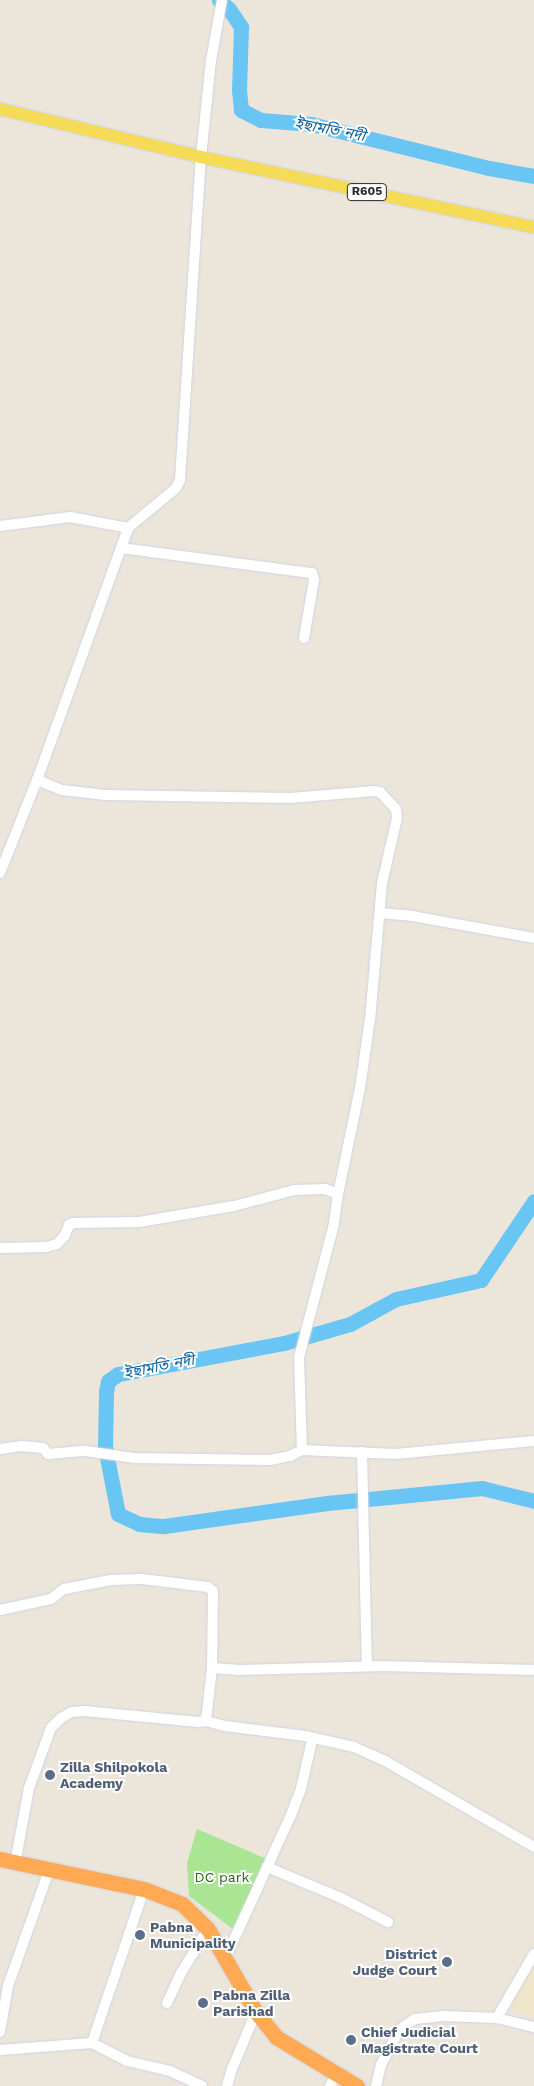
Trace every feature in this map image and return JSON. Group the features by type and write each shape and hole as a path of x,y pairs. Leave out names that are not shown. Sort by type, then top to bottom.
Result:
{"highway":[{"path":"0,1859 15,1864 144,1889 182,1904 208,1929 256,2012 276,2037 333,2080 356,2086"}],"main road":[{"name":"R605","path":"0,109 201,157 534,227"}],"street":[{"path":"0,873 37,780 128,528 176,488 180,480 201,157 212,61 222,0"},
{"path":"0,526 70,517 128,528"},
{"path":"121,548 312,573 314,580 304,638"},
{"path":"37,780 62,790 106,795 290,798 374,791 380,792 396,809 396,818 382,883 364,1062 338,1194 334,1224 299,1357 302,1450"},
{"path":"380,913 412,916 534,938"},
{"path":"0,1248 46,1247 57,1244 73,1222 139,1222 234,1206 294,1190 325,1188 338,1194"},
{"path":"0,1449 43,1448 48,1454 84,1451 134,1458 270,1460 290,1456 302,1450 396,1454 434,1452 534,1441"},
{"path":"362,1452 367,1666"},
{"path":"0,1610 51,1599 64,1589 111,1580 142,1579 208,1587 213,1591 212,1668 206,1720"},
{"path":"212,1668 240,1670 367,1666 490,1667 534,1670"},
{"path":"15,1864 30,1788 51,1728 61,1718 72,1712 84,1711 198,1722 206,1720 225,1726 305,1736 312,1740 354,1747 388,1762 534,1847"},
{"path":"226,1959 301,1789 312,1740"},
{"path":"267,1867 341,1898 388,1922"},
{"path":"0,2032 8,1986 49,1870"},
{"path":"92,2043 144,1889"},
{"path":"167,2004 181,1973 208,1929"},
{"path":"497,2018 534,1954"},
{"path":"227,2086 232,2069 256,2012"},
{"path":"376,2086 381,2065 399,2030 404,2024 415,2019 444,2016 497,2018 534,2027"},
{"path":"0,2050 92,2043 127,2061 170,2071 202,2086"}],"shaded area":[{"path":"534,1960 534,2015 507,2006"}],"green space":[{"name":"DC park","path":"197,1829 267,1859 233,1929 189,1896 187,1863"}],"waterway":[{"name":"ইছামতি নদী","path":"219,0 229,9 241,27 239,90 241,110 261,120 311,124 489,168 534,176"},
{"name":"ইছামতি নদী","path":"534,1201 481,1280 396,1299 350,1324 284,1343 118,1374 108,1381 106,1392 105,1447 118,1514 139,1524 164,1526 327,1503 482,1488 534,1501"}],"place":[{"name":"Zilla Shilpokola Academy","path":"50,1775"},
{"name":"Pabna Municipality","path":"140,1935"},
{"name":"District Judge Court","path":"447,1962"},
{"name":"Pabna Zilla Parishad","path":"203,2003"},
{"name":"Chief Judicial Magistrate Court","path":"351,2040"}]}
